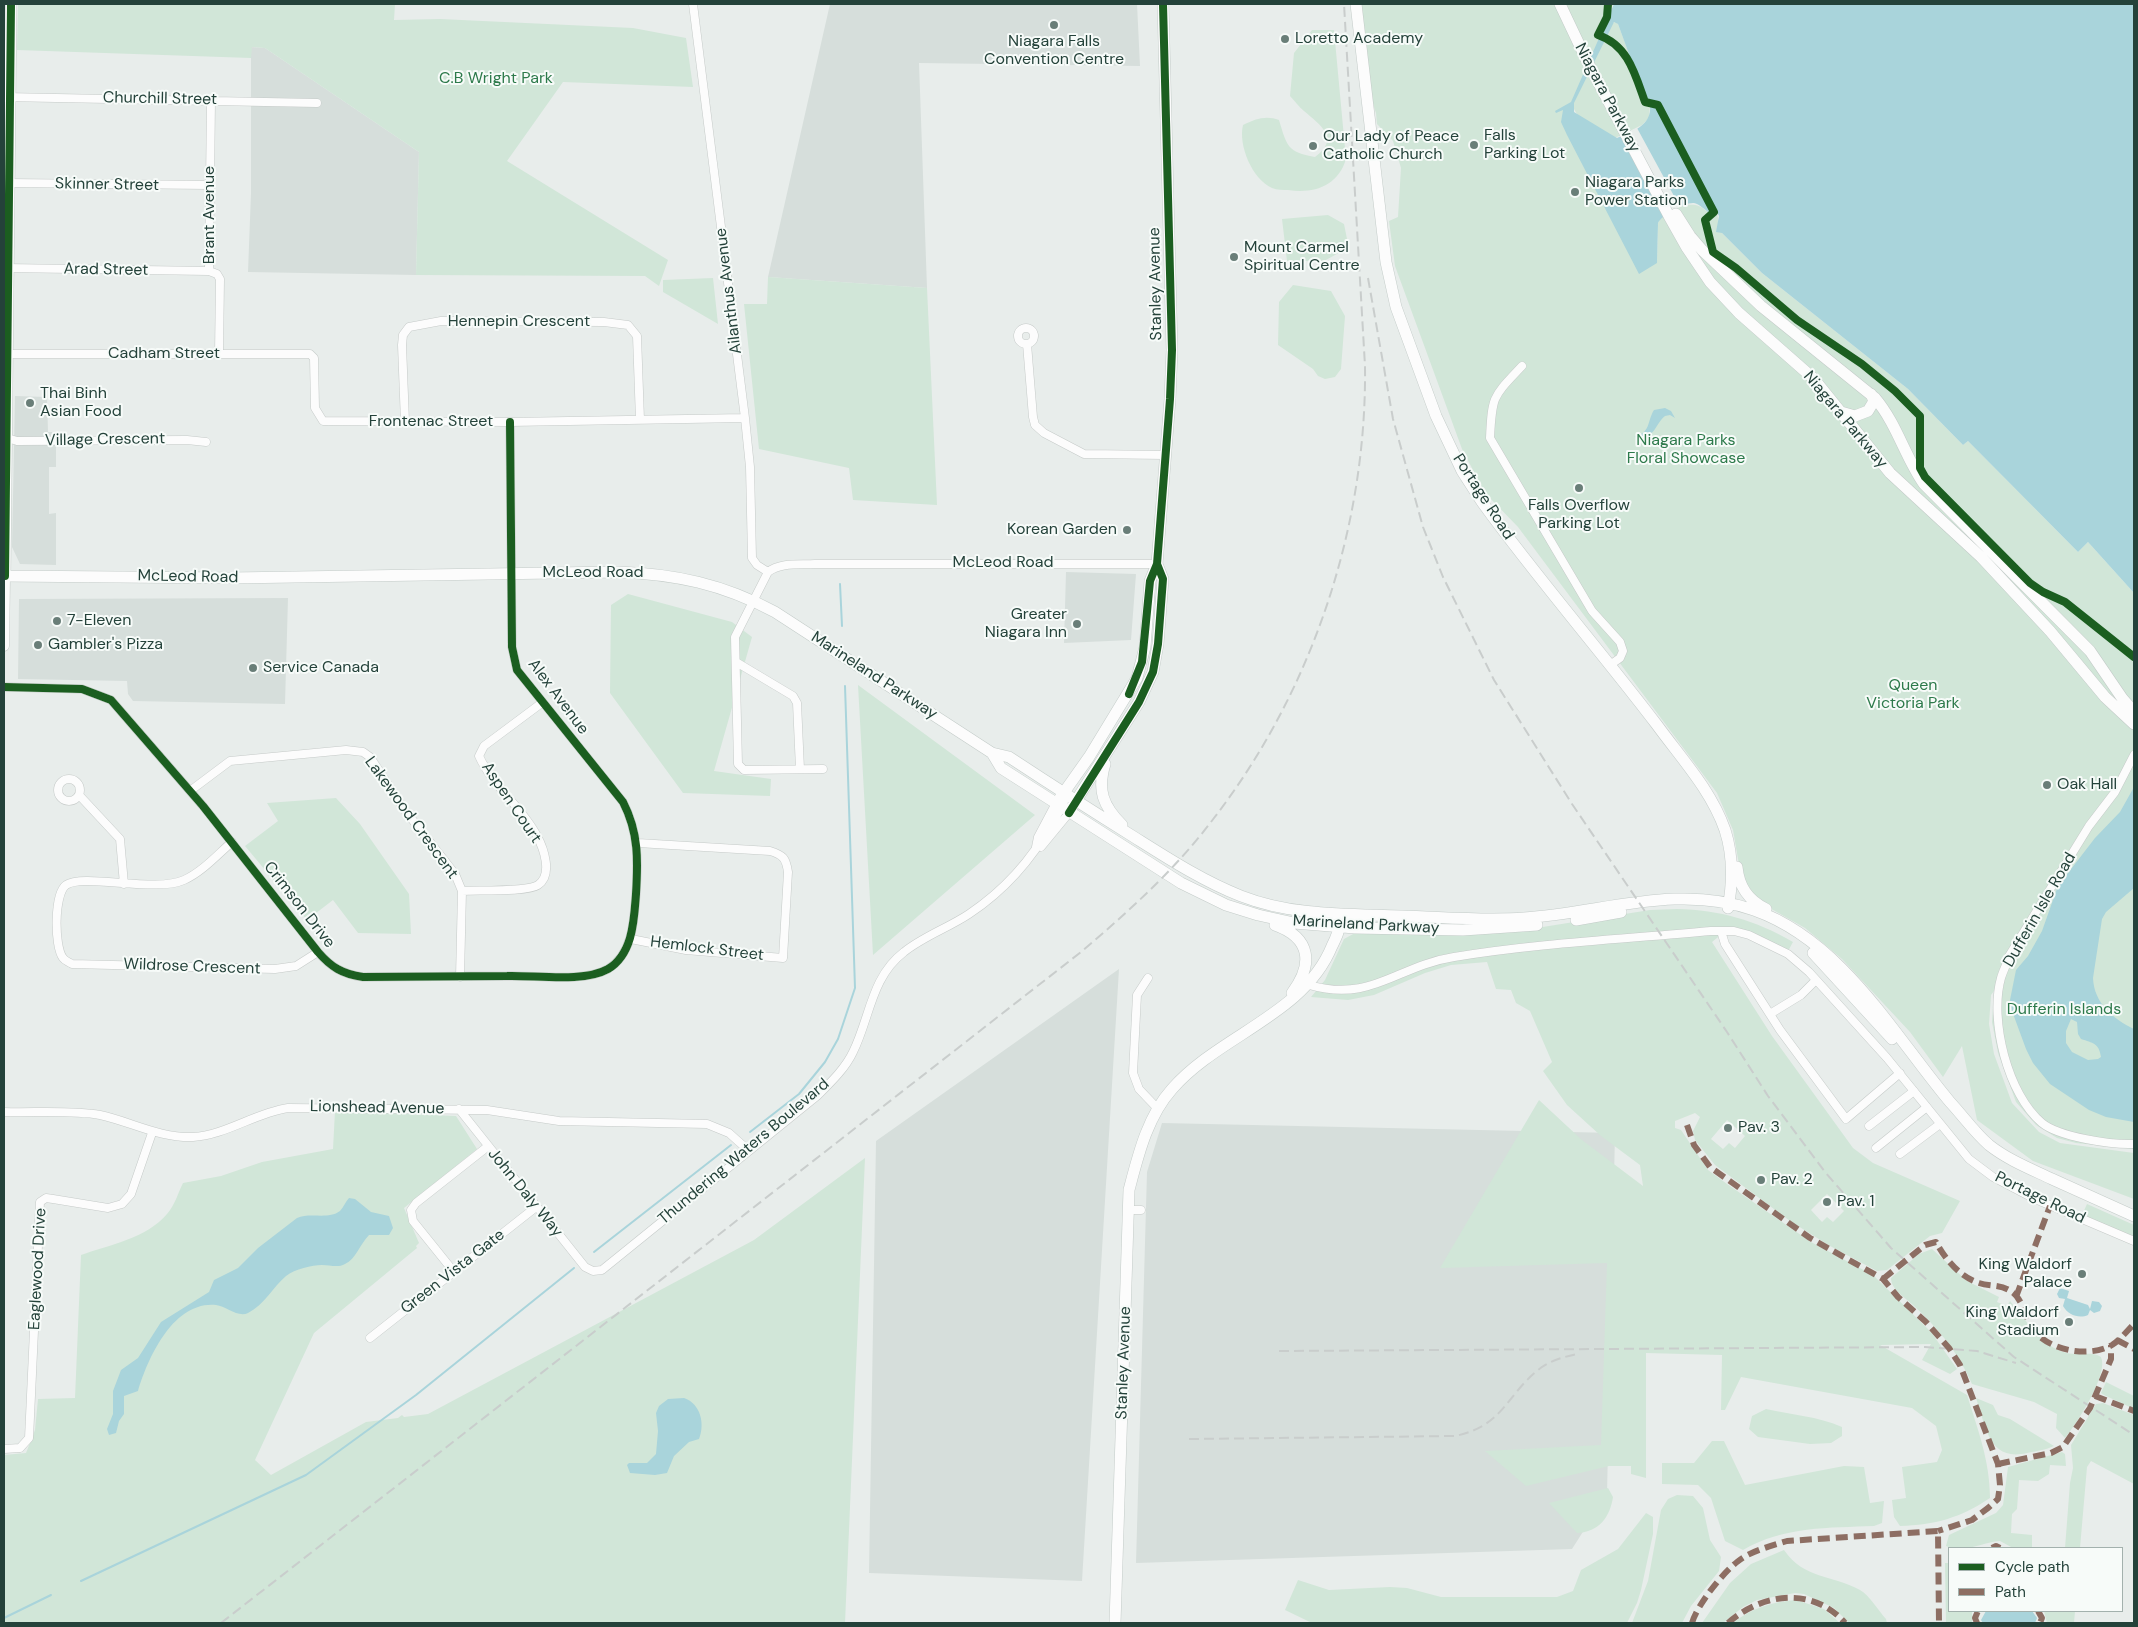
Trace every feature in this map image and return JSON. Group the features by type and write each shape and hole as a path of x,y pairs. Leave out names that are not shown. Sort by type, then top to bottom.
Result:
{"main road":[{"path":"4,576 5,268 10,4"},
{"name":"Stanley Avenue","path":"1062,808 1064,793 1089,757 1137,678 1145,647 1150,581 1157,564 1172,350 1163,4"},
{"name":"Portage Road","path":"1356,4 1386,262 1396,307 1436,416 1462,471 1482,502 1610,665 1710,798 1724,828 1731,862 1729,906"},
{"name":"Niagara Parkway","path":"1560,4 1628,130 1696,263 1718,292 1806,371 1890,473 1987,564 2050,631 2105,697 2134,724"},
{"name":"Niagara Parkway","path":"1568,4 1591,61"},
{"name":"Niagara Parkway","path":"1672,214 1702,250 1762,306 1871,394 1889,417 1924,484 2090,651 2122,698 2134,712"},
{"path":"1840,411 1846,415 1855,416 1868,411 1874,401 1871,394"},
{"name":"Stanley Avenue","path":"1062,808 1076,801 1108,754 1139,702 1153,672 1158,644 1163,579 1157,564"},
{"name":"McLeod Road","path":"4,576 231,578 512,572 653,573 707,584 755,601"},
{"name":"Marineland Parkway","path":"755,601 796,624 992,753 1009,757 1196,876 1243,897 1300,911 1504,919 1561,914 1662,898 1694,898 1729,906"},
{"name":"Marineland Parkway","path":"992,753 1001,768 1181,883 1226,905 1294,923 1340,927 1470,930 1561,922 1664,906 1729,906"},
{"path":"1108,754 1101,777 1102,799 1115,818 1136,839"},
{"path":"1681,758 1701,777 1724,814 1733,836 1740,884 1745,893 1755,902 1796,925 1823,944 1845,966 1868,998"},
{"path":"1181,883 1212,903 1241,916 1290,930 1299,940 1306,955 1306,967 1303,978 1284,1004"},
{"name":"Portage Road","path":"1729,906 1770,916 1806,938 1831,959 1868,998 1933,1081 1982,1138 1996,1150 2023,1166 2134,1216"},
{"name":"Portage Road","path":"1729,906 1767,923 1810,951 1933,1081"},
{"name":"Stanley Avenue","path":"1115,1623 1129,1190 1139,1149 1158,1109 1171,1089 1190,1072 1309,985 1326,962 1340,927 1341,914"}],"street":[{"name":"Ailanthus Avenue","path":"693,4 745,418 750,467 752,558 757,566 768,572"},
{"name":"Churchill Street","path":"7,97 317,103"},
{"name":"Brant Avenue","path":"211,100 208,271 217,274 220,279 219,354"},
{"name":"Skinner Street","path":"6,183 210,185"},
{"name":"Arad Street","path":"5,268 208,271"},
{"name":"Hennepin Crescent","path":"404,422 403,335 413,325 441,321 604,322 628,325 637,336 640,420"},
{"path":"1027,344 1032,417 1035,425 1044,433 1084,454 1166,455"},
{"name":"Cadham Street","path":"5,354 310,354 314,358 314,367"},
{"path":"1522,366 1497,392 1491,405 1490,438 1592,611 1620,642 1623,651 1620,658 1610,665"},
{"name":"Frontenac Street","path":"314,367 315,408 323,421 510,422 745,418"},
{"name":"Alex Avenue","path":"510,422 512,647 517,670 623,802 632,819 638,843 631,939"},
{"name":"Village Crescent","path":"5,437 17,441 188,440 206,442"},
{"name":"McLeod Road","path":"768,572 779,566 815,564 1157,564"},
{"path":"768,572 755,601 735,637 738,764 744,770 823,769"},
{"path":"4,576 4,646"},
{"path":"736,662 793,696 796,702 800,769"},
{"name":"Crimson Drive","path":"4,687 82,689 111,700 232,842 330,966 346,974 363,977 460,978 560,977 593,974 607,969 617,961 631,939"},
{"name":"Aspen Court","path":"462,891 525,890 538,885 545,877 546,860 537,835 485,769 479,756 484,746 543,702"},
{"name":"Lakewood Crescent","path":"190,791 230,761 346,750 364,752 378,766 404,809 450,865 462,891 460,978"},
{"name":"Dufferin Isle Road","path":"2134,755 2115,792 2089,826 2009,956 2001,979 1998,1010 2004,1054 2010,1071 2026,1106 2043,1124 2064,1136 2134,1144"},
{"path":"79,795 120,839 124,884 173,883 183,880 199,871 232,842"},
{"name":"Thundering Waters Boulevard","path":"1036,851 1038,837 1062,808"},
{"name":"Thundering Waters Boulevard","path":"595,1271 606,1267 817,1096 839,1074 855,1049 874,992 883,976 901,954 924,937 968,915 1010,883 1036,851 1047,842 1062,808"},
{"name":"Hemlock Street","path":"631,939 686,950 783,958 788,872 786,860 782,855 770,851 638,843"},
{"name":"Wildrose Crescent","path":"124,884 77,881 66,885 60,892 56,942 63,959 72,964 275,969 296,966 318,952"},
{"path":"1722,931 1725,944 1770,1014 1846,1119 1900,1073"},
{"name":"Marineland Parkway","path":"1309,985 1329,990 1360,990 1376,986 1416,967 1453,957 1722,931 1749,935 1788,954 1816,980 1880,1050"},
{"path":"1148,978 1137,995 1133,1073 1139,1089 1158,1109"},
{"path":"1770,1014 1801,995 1816,980"},
{"name":"Portage Road","path":"1880,1050 1969,1159 1993,1177 2033,1198 2134,1241"},
{"path":"1868,1126 1914,1091"},
{"name":"Lionshead Avenue","path":"4,1112 97,1115 124,1122 152,1133 200,1136 219,1131 264,1113 295,1107 502,1111 559,1121 707,1124 730,1132 748,1150"},
{"path":"1876,1148 1927,1107"},
{"name":"John Daly Way","path":"459,1109 487,1147 585,1267 595,1271"},
{"path":"1900,1154 1940,1124"},
{"name":"Eaglewood Drive","path":"4,1449 20,1448 29,1438 40,1202 46,1198 108,1208 122,1204 131,1194 152,1133"},
{"path":"454,1272 413,1221 411,1210 416,1203 487,1147"},
{"name":"Green Vista Gate","path":"370,1338 536,1207"},
{"path":"1129,1210 1141,1210"}],"shaded area":[{"path":"830,4 1137,4 1140,66 919,63 927,288 768,277"},
{"path":"251,47 265,48 419,152 416,275 248,272 251,193"},
{"path":"15,396 47,397 48,432 56,432 56,467 49,467 49,514 56,513 56,565 20,564 12,547"},
{"path":"1066,572 1136,574 1131,640 1064,643"},
{"path":"288,598 285,704 133,701 128,694 127,681 18,679 19,599"},
{"path":"1119,969 1082,1581 869,1573 876,1141"},
{"path":"1162,1123 1615,1133 1607,1494 1572,1549 1136,1563 1147,1172"}],"green space":[{"name":"C.B Wright Park","path":"18,4 395,4 394,20 440,19 633,28 686,38 693,87 563,82 507,161 668,260 659,286 645,276 416,275 419,152 265,48 252,47 251,58 17,50"},
{"name":"Queen Victoria Park","path":"1358,4 1614,4 1610,9 1607,21 1611,24 1615,22 1618,24 1644,94 1650,102 1649,118 1642,125 1615,138 1578,116 1574,109 1569,110 1657,261 1658,223 1667,213 1680,206 1687,205 1701,207 1706,211 1716,210 1722,233 1762,273 1908,389 1963,445 1968,441 2078,552 2088,542 2134,593 2134,1149 2076,1143 2057,1138 2036,1125 2016,1102 1998,1053 1992,1022 1994,991 1991,995 1989,1024 1994,1054 2012,1103 2039,1132 2060,1143 2134,1153 2134,1199 2033,1161 1977,1120 1962,1046 1943,1077 1910,1032 1842,959 1805,928 1759,902 1741,876 1733,830 1717,793 1518,527 1485,493 1462,449 1395,266 1389,221 1398,217 1401,168 1393,141 1377,124 1376,113 1364,77"},
{"path":"1312,30 1334,30 1346,159 1337,176 1324,186 1307,191 1276,189 1265,184 1258,177 1248,161 1243,142 1243,125 1261,118 1279,120 1284,136 1293,150 1315,157 1323,150 1327,138 1325,132 1290,96 1294,53"},
{"path":"1328,215 1344,224 1347,239 1346,249 1324,261 1287,261 1282,219"},
{"path":"768,277 927,288 937,505 853,500 849,468 759,449 744,304 767,304"},
{"path":"713,278 718,324 663,292 663,280"},
{"path":"1293,285 1331,291 1345,316 1341,369 1335,377 1325,379 1318,376 1313,369 1278,345 1279,302"},
{"path":"628,594 732,622 752,637 714,771 771,779 770,796 683,793 610,693 611,605"},
{"path":"858,685 1035,815 873,955"},
{"path":"336,798 360,824 409,894 411,934 358,933 333,900 307,920 245,846 278,821 267,803"},
{"path":"1677,909 1723,914 1751,922 1793,942 1787,953 1728,929 1712,942 1772,1036 1853,1148 1873,1163 1960,1201 1942,1233 1930,1236 1887,1270 1877,1271 1830,1246 1790,1221 1715,1165 1695,1140 1693,1131 1700,1117 1695,1113 1675,1121 1675,1128 1681,1130 1708,1170 1811,1242 1873,1275 1931,1332 1957,1369 1950,1374 1922,1360 1931,1344 1880,1345 1967,1395 1983,1446 1988,1471 1990,1498 1968,1511 1947,1519 1925,1524 1900,1526 1894,1517 1892,1500 1906,1498 1902,1467 1937,1462 1942,1450 1936,1426 1912,1408 1741,1377 1725,1410 1721,1410 1722,1355 1646,1353 1646,1478 1631,1474 1631,1466 1609,1466 1526,1486 1485,1451 1601,1445 1607,1263 1440,1268 1539,1100 1582,1140 1643,1186 1640,1165 1601,1136 1567,1105 1543,1071 1552,1062 1530,1011 1516,1003 1511,990 1496,989 1487,962 1451,965 1425,973 1374,995 1348,1000 1311,997 1325,980 1344,939 1355,933 1530,929 1650,910","holes":["1727,1120 1745,1136 1735,1148 1729,1143 1723,1149 1711,1139","1827,1194 1844,1211 1833,1222 1827,1217 1822,1222 1811,1210"]},
{"path":"335,1111 456,1116 477,1149 404,1208 419,1243 416,1246 417,1248 314,1333 255,1460 271,1475 366,1422 398,1418 402,1415 404,1417 428,1414 754,1240 865,1158 845,1623 4,1623 4,1455 26,1453 35,1430 38,1399 75,1398 81,1255 127,1240 159,1222 170,1210 183,1183 221,1176 262,1162 333,1149"},
{"path":"2087,1204 2134,1225 2134,1237 2082,1215"},
{"path":"1932,1249 1967,1281 1999,1297 1997,1302 2007,1306 2010,1301 2034,1332 2049,1345 2067,1353 2093,1354 2101,1357 2102,1365 2096,1386 2084,1410 2065,1438 2056,1428 2057,1414 2034,1402 1972,1384 1960,1361 1939,1331 1893,1286 1891,1278 1919,1254"},
{"path":"2106,1382 2134,1396 2134,1409 2101,1393"},
{"path":"1976,1398 1993,1405 1998,1415 2010,1419 2054,1446 2027,1453 2014,1454 2004,1452 1991,1440"},
{"path":"2103,1403 2134,1415 2134,1484 2091,1461 2087,1467 2080,1547 2065,1547 2073,1468 2071,1445 2096,1404"},
{"path":"1766,1409 1833,1423 1842,1427 1842,1436 1831,1443 1810,1444 1758,1437 1749,1429 1752,1416"},
{"path":"1712,1441 1724,1441 1745,1485 1844,1466 1864,1467 1870,1503 1884,1501 1882,1523 1874,1526 1824,1528 1791,1532 1774,1536 1743,1550 1725,1541 1711,1498 1698,1485 1662,1484 1662,1463 1694,1463"},
{"path":"2062,1452 2065,1454 2066,1466 2050,1465 2049,1474 2038,1481 2019,1480 2017,1509 2012,1514 2011,1533 2032,1535 2032,1547 2011,1547 2000,1541 1970,1547 1946,1546 1949,1535 1996,1513 2003,1505 2008,1467"},
{"path":"1608,1488 1613,1497 1606,1517 1597,1526 1585,1532 1577,1533 1549,1503"},
{"path":"1677,1495 1693,1496 1703,1508 1710,1540 1721,1557 1719,1571 1691,1606 1682,1623 1632,1623 1648,1581 1661,1510 1668,1499"},
{"path":"1646,1513 1653,1517 1653,1534 1641,1590 1627,1623 1312,1623 1285,1610 1298,1580 1329,1590 1390,1587 1407,1588 1441,1597 1557,1597 1573,1591 1581,1570 1618,1549"},
{"path":"1784,1550 1792,1560 1810,1572 1860,1590 1874,1603 1887,1623 1849,1623 1834,1608 1804,1594 1795,1593 1757,1600 1743,1607 1723,1623 1702,1623 1730,1583 1751,1564"},
{"path":"1945,1563 1948,1563 1948,1612 1972,1612 1972,1623 1946,1623"},
{"path":"1796,1600 1824,1609 1840,1623 1733,1623 1747,1613 1762,1607 1778,1602"},
{"path":"2044,1612 2075,1612 2074,1623 2047,1623"}],"water":[{"path":"1614,4 2134,4 2134,593 2088,542 2078,552 1968,441 1963,445 1908,389 1762,273 1722,233 1716,232 1719,216 1660,106 1645,98 1618,24 1614,22 1574,103 1574,112 1617,138 1640,127 1648,118 1650,106 1658,107 1713,211 1708,212 1698,204 1690,203 1664,216 1658,223 1657,263 1639,274 1567,135 1561,122 1563,110 1556,113 1555,111 1571,102"},
{"path":"1665,408 1671,411 1675,418 1670,415 1665,416 1651,434 1634,437 1646,430 1654,410"},
{"path":"2134,787 2134,888 2106,912 2102,919 2093,978 2097,995 2106,1009 2134,1029 2134,1122 2106,1117 2089,1110 2050,1084 2033,1063 2026,1049 2012,1011 2010,1000 2016,970 2028,956 2042,931 2058,886 2095,838 2120,812","holes":["2071,1019 2077,1022 2078,1034 2081,1039 2092,1043 2099,1049 2101,1057 2098,1059 2088,1060 2072,1052 2066,1043 2066,1031"]},
{"path":"349,1198 355,1199 371,1212 389,1216 393,1228 389,1235 369,1235 352,1259 342,1265 313,1266 299,1269 286,1276 264,1301 248,1313 236,1313 216,1305 201,1306 187,1312 175,1322 156,1348 148,1363 138,1391 124,1396 124,1414 119,1421 116,1433 109,1435 107,1429 113,1414 113,1391 121,1370 138,1358 161,1322 209,1292 214,1280 238,1268 258,1248 297,1218 335,1214 340,1211"},
{"path":"2060,1288 2069,1291 2067,1298 2088,1305 2090,1309 2092,1301 2099,1302 2102,1306 2100,1311 2094,1313 2090,1310 2088,1315 2081,1317 2071,1314 2063,1306 2065,1299 2059,1298 2057,1294"},
{"path":"684,1398 694,1405 700,1415 702,1427 699,1439 689,1442 674,1456 667,1473 655,1475 630,1473 627,1465 629,1463 647,1463 656,1454 658,1431 656,1413 659,1406 668,1399"},
{"path":"1985,1612 2033,1612 2037,1618 2035,1623 1983,1623 1981,1620"}],"pier":[{"path":"1650,102 1660,106 1718,213 1714,214 1658,107 1651,106"},
{"path":"1637,128 1680,207 1664,216 1622,136"}],"waterway":[{"path":"840,584 842,626"},
{"path":"750,1132 799,1094 825,1062 838,1039 855,988 845,686"},
{"path":"594,1252 731,1145"},
{"path":"81,1581 306,1475 416,1395 574,1268"},
{"path":"4,1618 51,1595"}],"railway":[{"path":"221,1623 1081,952 1134,905 1184,855 1214,818 1249,769 1279,716 1305,662 1327,605 1344,546 1356,487 1363,426 1365,366 1344,4"},
{"path":"1368,278 1393,419 1423,527 1443,577 1494,680 1572,804 1727,1032 1768,1096 1825,1172 1891,1248 2014,1357 2134,1435"},
{"path":"1279,1351 1925,1347 1977,1351 2016,1363"},
{"path":"1189,1439 1455,1436 1471,1431 1494,1418 1527,1380 1542,1367 1556,1360 1577,1354"}],"marked path":[{"path":"1687,1125 1694,1145 1710,1167 1810,1238 1883,1279 1898,1297 1926,1322 1949,1348 1960,1365 1998,1464 2000,1485 1998,1499 1972,1520 1938,1531"},
{"path":"2016,1297 2050,1206"},
{"path":"1883,1279 1925,1245 1936,1242 1944,1255 1959,1272 1979,1283 2004,1288 2016,1295 2034,1331 2041,1338 2060,1348 2082,1352 2103,1349 2115,1343 2134,1324"},
{"path":"2117,1340 2134,1349"},
{"path":"1998,1464 2051,1453 2063,1447 2090,1408 2111,1359 2111,1345"},
{"path":"2095,1396 2134,1411"},
{"path":"1692,1623 1704,1599 1724,1574 1742,1558 1761,1549 1787,1541 1938,1531 1939,1623"},
{"path":"1994,1547 1998,1547"},
{"path":"1728,1623 1756,1605 1787,1598 1803,1599 1818,1603 1832,1611 1845,1623"},
{"path":"1977,1623 1975,1618 1978,1612"},
{"path":"2039,1612 2042,1618 2040,1623"}],"cycle path":[{"path":"5,576 11,4"},
{"path":"1129,694 1142,662 1150,581 1157,564 1170,399 1172,350 1163,4"},
{"path":"1608,4 1607,17 1598,35 1617,46 1623,53 1634,71 1645,102 1658,105 1714,212 1705,220 1713,252 1736,268 1797,320 1862,364 1895,391 1920,416 1920,468 1925,477 2030,583 2043,592 2065,602 2134,657"},
{"path":"4,687 82,689 111,700 203,806 318,952 332,966 343,972 363,977 572,977 586,976 608,969 623,955 631,936 637,870 635,836 623,802 517,670 512,647 510,422"},
{"path":"1069,813 1139,702 1153,672 1158,644 1163,579 1157,564"}],"place":[{"name":"Niagara Falls Convention Centre","path":"1054,25"},
{"name":"Loretto Academy","path":"1285,39"},
{"name":"Falls Parking Lot","path":"1474,145"},
{"name":"Our Lady of Peace Catholic Church","path":"1313,146"},
{"name":"Niagara Parks Power Station","path":"1575,192"},
{"name":"Mount Carmel Spiritual Centre","path":"1234,257"},
{"name":"Thai Binh Asian Food","path":"30,403"},
{"name":"Falls Overflow Parking Lot","path":"1579,488"},
{"name":"Korean Garden","path":"1127,530"},
{"name":"7-Eleven","path":"57,621"},
{"name":"Greater Niagara Inn","path":"1077,624"},
{"name":"Gambler's Pizza","path":"38,645"},
{"name":"Service Canada","path":"253,668"},
{"name":"Oak Hall","path":"2047,785"},
{"name":"Pav. 3","path":"1728,1128"},
{"name":"Pav. 2","path":"1761,1180"},
{"name":"Pav. 1","path":"1827,1202"},
{"name":"King Waldorf Palace","path":"2082,1274"},
{"name":"King Waldorf Stadium","path":"2069,1322"}],"park label":[{"name":"Niagara Parks Floral Showcase","path":"1686,450"},
{"name":"Dufferin Islands","path":"2064,1010"}]}
